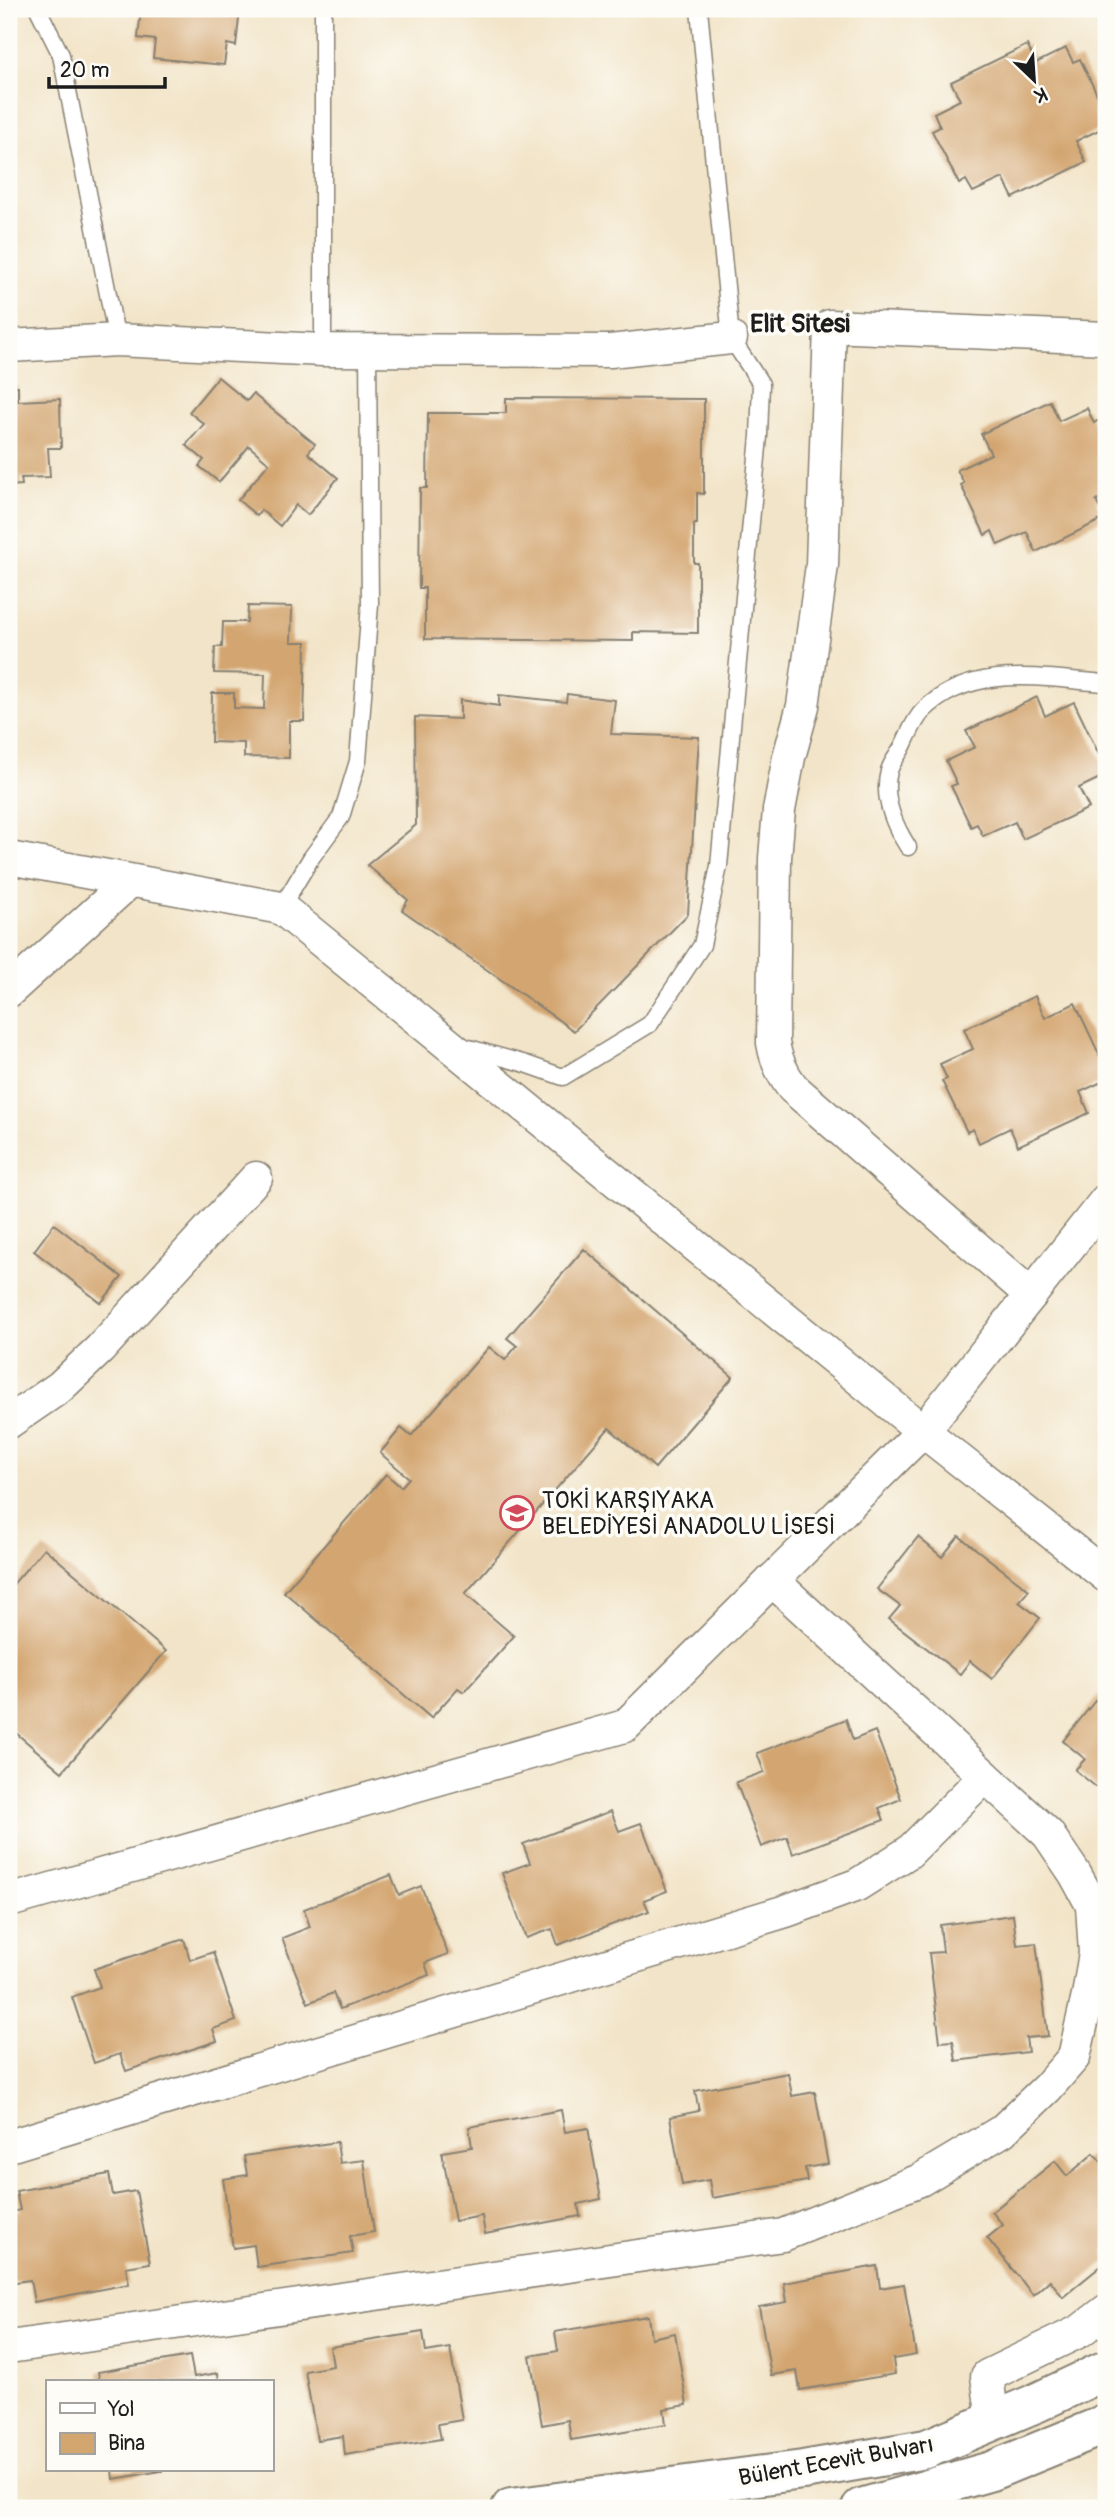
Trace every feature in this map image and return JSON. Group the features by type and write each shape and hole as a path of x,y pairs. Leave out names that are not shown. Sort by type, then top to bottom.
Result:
{"street":[{"path":"1031,1295 793,1088 783,1075 773,1043 775,858 779,810 803,706 822,565 830,326 1106,338"},
{"path":"9,346 117,340 323,350 610,351 731,338"},
{"path":"9,858 281,908 1106,1576"},
{"path":"9,990 131,881"},
{"path":"9,1422 60,1387 100,1349 256,1178"},
{"path":"9,1901 625,1726 923,1430 1106,1200"},
{"path":"9,2347 783,2235 920,2180 1002,2131 1047,2088 1074,2057 1095,1953 1092,1905 1048,1834 772,1580"},
{"path":"9,2146 786,1912 857,1885 909,1852 985,1776"},
{"path":"993,2421 987,2376 1080,2331 1106,2311"},
{"name":"Bülent Ecevit Bulvarı","path":"511,2508 584,2504 926,2449 1106,2370"},
{"name":"Bülent Ecevit Bulvarı","path":"861,2508 913,2502 1106,2424"}],"lane":[{"path":"38,9 61,55 117,340"},
{"path":"323,9 323,350"},
{"path":"445,1041 563,1077 650,1024 702,945 719,866 759,436 761,384 731,338 699,9"},
{"path":"281,908 311,858 341,817 358,761 370,604 368,350"},
{"path":"908,847 892,816 888,800 889,770 921,712 957,688 1000,676 1106,683"}],"building":[{"path":"141,9 240,9 236,46 227,44 224,65 153,58 155,40 138,38"},
{"path":"1027,45 1036,63 1066,48 1073,62 1080,59 1105,111 1099,114 1105,127 1076,141 1086,162 1013,198 1003,178 973,192 966,180 959,184 932,131 940,127 934,113 960,100 951,82"},
{"path":"218,377 247,401 253,394 315,444 308,453 338,478 308,515 296,505 280,526 261,510 257,516 238,500 269,463 249,446 219,482 199,466 204,460 186,445 204,424 189,412"},
{"path":"9,386 18,386 18,401 60,399 61,448 48,448 50,477 21,478 22,485 9,486"},
{"path":"506,398 704,399 704,494 697,493 697,524 694,524 694,563 698,563 698,633 633,632 633,641 425,639 425,588 419,588 420,488 427,488 428,413 506,413"},
{"path":"1050,401 1059,421 1087,408 1094,423 1101,419 1106,430 1106,496 1096,501 1105,518 1036,552 1027,532 998,545 992,531 985,535 961,485 964,483 957,470 991,454 981,434"},
{"path":"248,606 292,607 291,642 306,642 304,721 289,721 289,758 244,757 244,743 211,742 212,693 234,693 234,708 264,709 265,674 214,673 215,647 222,647 223,622 247,622"},
{"path":"567,694 615,700 611,734 699,737 688,914 574,1031 402,910 408,900 367,865 416,825 415,717 460,719 460,700 499,706 499,695 566,702"},
{"path":"1037,697 1045,716 1074,702 1106,769 1106,775 1079,788 1089,808 1023,839 1015,822 983,836 977,824 971,827 951,786 957,784 946,761 975,747 966,731"},
{"path":"1035,996 1045,1018 1075,1003 1106,1069 1106,1080 1080,1092 1089,1113 1018,1146 1010,1128 979,1143 973,1129 967,1132 942,1081 947,1079 940,1064 973,1049 964,1029"},
{"path":"54,1224 122,1277 101,1303 34,1251"},
{"name":"TOKİ KARŞIYAKA BELEDİYESİ ANADOLU LİSESİ","path":"584,1249 733,1377 655,1468 609,1428 465,1594 514,1636 464,1692 458,1688 431,1718 284,1592 386,1474 401,1487 409,1478 380,1453 401,1428 411,1436 489,1347 505,1360 517,1346 507,1338"},
{"path":"959,1536 1029,1590 1019,1602 1040,1618 992,1679 970,1661 960,1674 889,1619 900,1606 877,1589 918,1537 942,1557"},
{"path":"44,1548 166,1651 62,1772 9,1727 9,1589"},
{"path":"1106,1687 1106,1795 1075,1770 1085,1759 1063,1741"},
{"path":"846,1719 853,1740 875,1731 901,1799 879,1808 884,1820 793,1854 787,1837 761,1847 736,1782 764,1772 757,1753"},
{"path":"611,1811 619,1831 641,1823 667,1891 644,1900 649,1911 558,1945 552,1929 526,1938 502,1873 530,1863 523,1844"},
{"path":"391,1875 399,1895 421,1886 448,1954 425,1963 429,1975 340,2009 333,1993 308,2003 282,1938 310,1927 304,1909"},
{"path":"1013,1915 1017,1945 1036,1943 1048,2036 1026,2038 1028,2052 956,2061 953,2041 940,2042 929,1953 943,1952 940,1925"},
{"path":"184,1939 190,1960 213,1952 236,2021 213,2029 217,2041 126,2071 120,2054 94,2063 72,1997 100,1987 94,1969"},
{"path":"788,2073 792,2096 815,2092 828,2164 805,2168 807,2181 712,2198 709,2180 682,2185 670,2117 699,2111 695,2091"},
{"path":"561,2110 565,2132 588,2128 601,2199 578,2204 580,2216 485,2234 482,2216 455,2221 442,2152 472,2147 469,2127"},
{"path":"337,2142 340,2163 364,2160 374,2232 350,2236 353,2253 257,2267 254,2245 233,2248 223,2179 247,2175 244,2156"},
{"path":"1094,2153 1106,2168 1106,2262 1063,2297 1050,2280 1033,2295 987,2238 1003,2225 992,2212 1055,2161 1067,2176"},
{"path":"109,2174 113,2195 136,2191 150,2263 126,2267 129,2284 34,2302 30,2280 9,2283 9,2213 20,2210 16,2191"},
{"path":"877,2266 880,2288 904,2284 916,2355 893,2359 895,2374 800,2390 797,2371 771,2375 759,2307 787,2302 784,2283"},
{"path":"648,2316 651,2338 675,2333 687,2405 664,2409 666,2424 571,2440 568,2420 542,2425 530,2356 558,2351 555,2332"},
{"path":"423,2332 426,2352 450,2348 462,2420 438,2424 441,2439 345,2455 343,2436 317,2440 305,2371 333,2366 330,2347"},
{"path":"190,2356 194,2377 218,2373 219,2380 100,2380 98,2372"},
{"path":"112,2472 156,2472 113,2479"}],"place":[{"name":"TOKİ KARŞIYAKA BELEDİYESİ ANADOLU LİSESİ","path":"517,1513"}],"district":[{"name":"Elit Sitesi","path":"800,324"}]}
